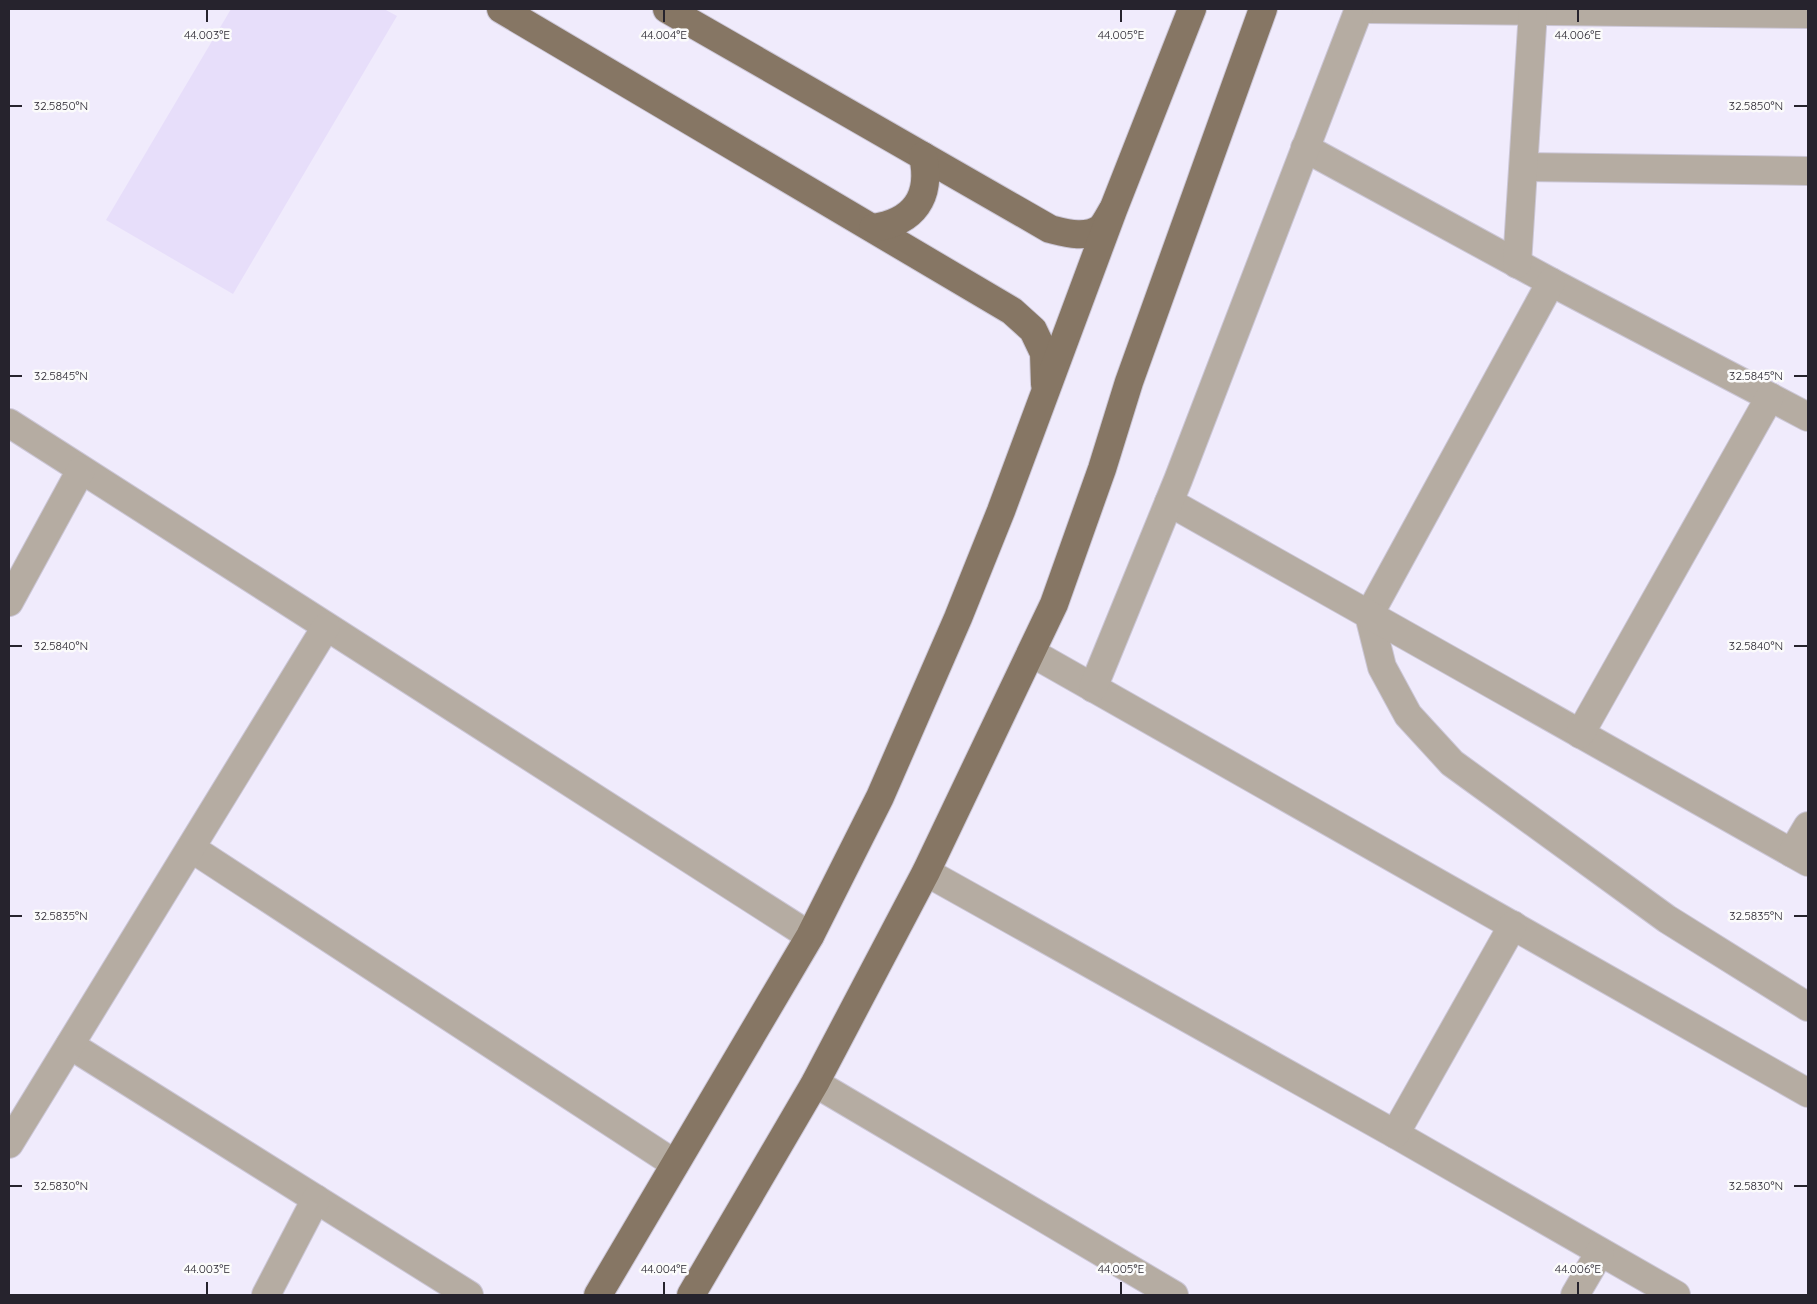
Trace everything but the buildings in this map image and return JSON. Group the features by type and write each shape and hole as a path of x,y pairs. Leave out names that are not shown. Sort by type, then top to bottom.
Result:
{"main road":[{"path":"501,9 1012,311 1034,330 1044,353 1046,370 1045,394"},
{"path":"667,9 1050,229 1072,234 1088,234 1101,227 1113,210"},
{"path":"598,1295 810,936 880,797 954,627 1001,511 1113,210 1192,9"},
{"path":"695,1294 815,1083 926,872 1054,604 1102,469 1129,382 1263,9"},
{"path":"873,228 890,226 905,218 917,205 924,190 926,173 923,156"}],"street":[{"path":"1093,688 1169,502 1359,9"},
{"path":"1370,9 1808,14"},
{"path":"1518,264 1534,11"},
{"path":"1305,148 1551,282 1808,417"},
{"path":"1524,167 1808,171"},
{"path":"1551,282 1369,616 1382,667 1408,715 1452,763 1666,919 1808,1007"},
{"path":"1580,734 1770,397"},
{"path":"9,423 810,936"},
{"path":"9,602 81,470"},
{"path":"1169,502 1800,858 1808,826"},
{"path":"9,1144 326,627"},
{"path":"1032,653 1808,1093"},
{"path":"191,848 675,1164"},
{"path":"926,872 1396,1134 1676,1295"},
{"path":"1396,1134 1513,925"},
{"path":"70,1045 469,1295"},
{"path":"815,1083 1174,1295"},
{"path":"266,1295 316,1199"},
{"path":"1575,1295 1600,1252"}],"shaded area":[{"path":"231,9 384,9 397,16 233,294 106,220"}]}
